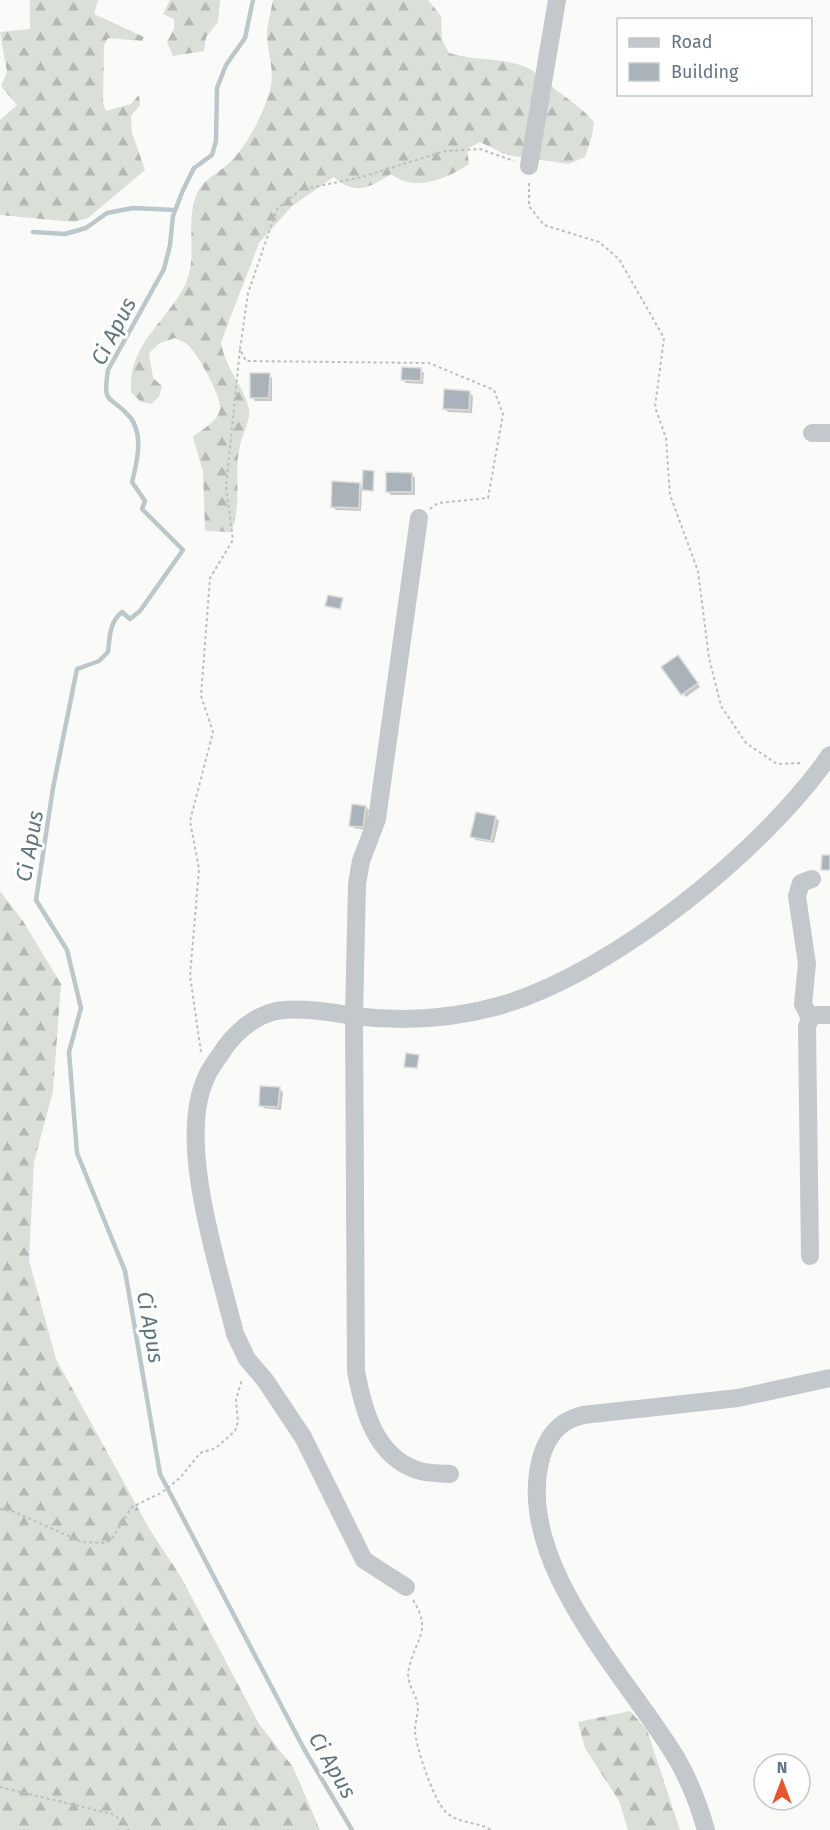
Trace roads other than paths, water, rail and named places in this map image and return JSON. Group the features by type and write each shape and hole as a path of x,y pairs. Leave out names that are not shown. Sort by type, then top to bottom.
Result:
{"street":[{"path":"529,166 557,0"},
{"path":"419,518 377,819 361,861 357,884 354,1016 356,1371 362,1407 386,1449 399,1460 418,1470 450,1474"},
{"path":"406,1587 364,1560 303,1437 265,1380 247,1359 235,1334 196,1160 196,1117 205,1079 228,1042 254,1020 276,1011 299,1010 402,1020 449,1016 503,1005 569,977 617,949 656,922 764,834 808,787 830,755"},
{"path":"810,1256 807,1027 810,1018 802,1004 807,964 797,896 801,883 812,879"},
{"path":"810,1018 817,1015 830,1015"},
{"path":"706,1830 698,1800 677,1759 568,1596 547,1551 536,1506 538,1470 543,1451 550,1436 561,1424 583,1415 738,1398 830,1378"}],"waterway":[{"name":"Ci Apus","path":"253,0 245,38 226,65 217,88 216,141 212,155 194,168 183,190 173,216 170,245 164,269 108,370 106,382 107,396 130,417 137,432 138,449 132,482 145,501 142,509 183,550 140,611 130,619 122,612 118,616 111,630 108,652 99,661 77,669 53,788 36,900 67,950 81,1008 69,1052 77,1153 125,1271 160,1474 304,1749 352,1830"},
{"path":"33,232 65,234 86,228 107,213 133,208 175,210"}]}
